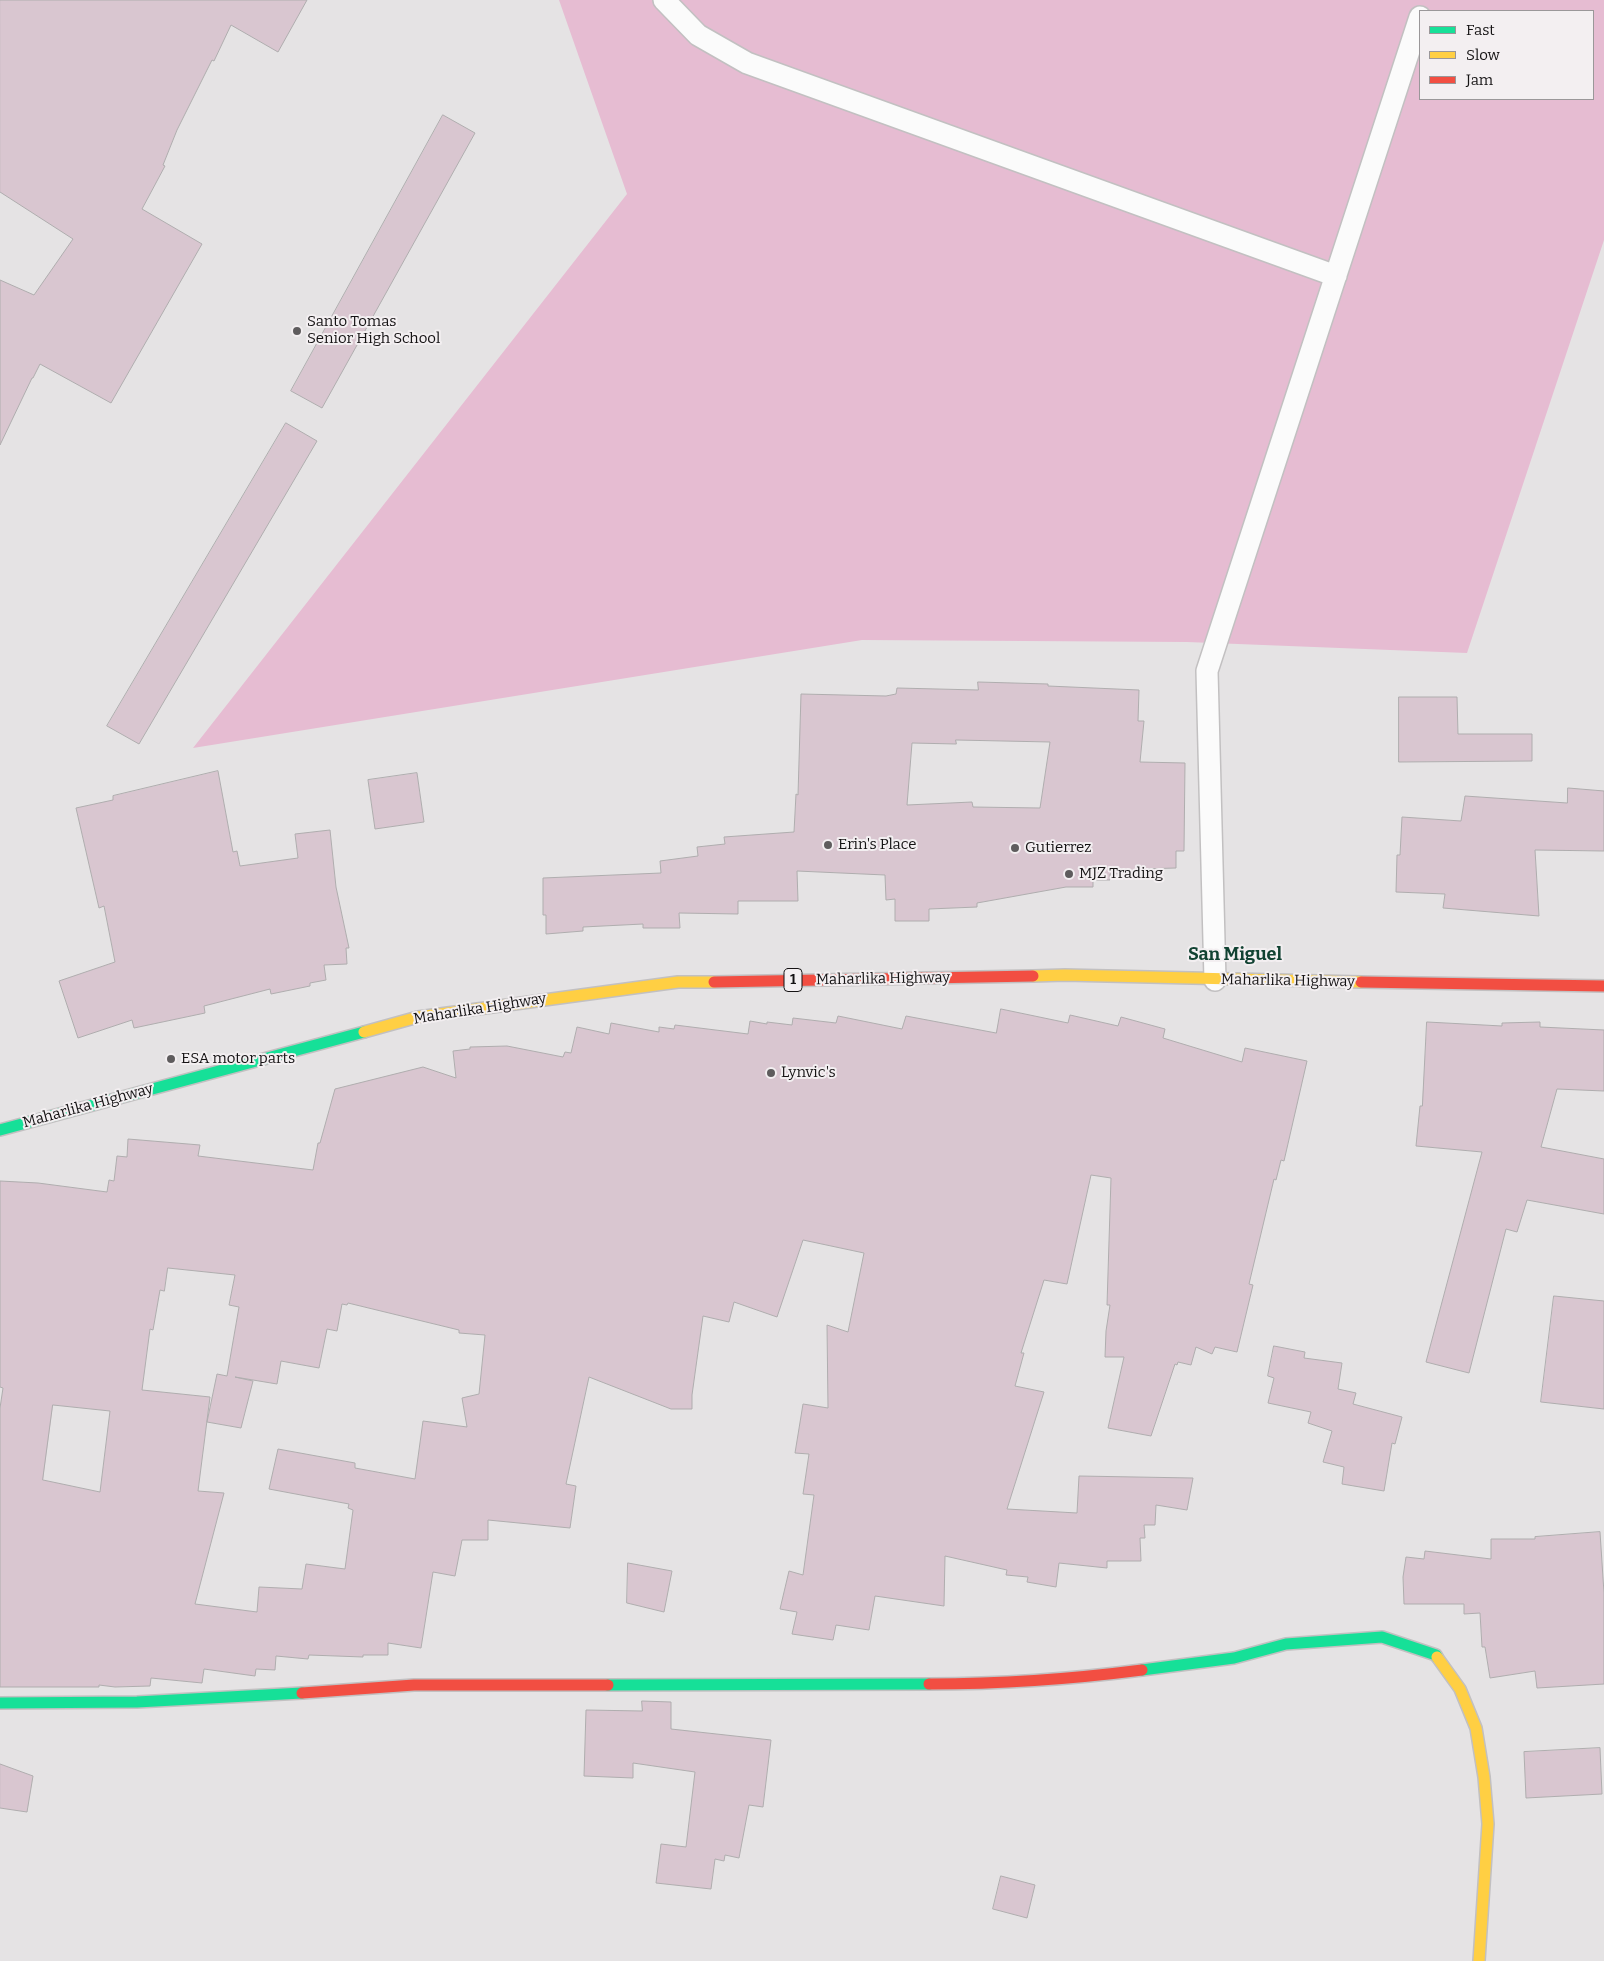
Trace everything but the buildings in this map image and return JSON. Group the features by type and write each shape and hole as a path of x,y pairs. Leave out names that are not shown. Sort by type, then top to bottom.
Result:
{"main road":[{"name":"Maharlika Highway","path":"0,1130 418,1017 678,982 1065,975 1215,980 1604,986"},
{"path":"0,1703 147,1701 276,1695 414,1685 960,1684 1108,1674 1234,1658 1286,1644 1382,1637 1436,1655 1460,1689 1476,1728 1484,1777 1488,1824 1479,1961"}],"lane":[{"path":"664,0 698,35 747,63 1336,276"},
{"path":"1215,980 1207,671 1419,20"}],"shaded area":[{"path":"559,0 1604,0 1604,240 1467,653 1187,642 862,640 193,748 627,194"}],"traffic: fast":[{"path":"0,1130 364,1032"},
{"path":"1142,1670 1234,1658 1286,1644 1382,1637 1436,1655 1437,1657"},
{"path":"608,1685 929,1684"},
{"path":"0,1703 137,1702 302,1693"}],"traffic: slow":[{"path":"1033,976 1065,975 1361,982"},
{"path":"364,1032 418,1017 678,982 714,982"},
{"path":"1437,1657 1460,1689 1476,1728 1484,1777 1488,1824 1479,1961"}],"traffic: jam":[{"path":"714,982 1033,976"},
{"path":"1361,982 1604,986"},
{"path":"929,1684 1036,1680 1142,1670"},
{"path":"302,1693 414,1685 608,1685"}],"place":[{"name":"Santo Tomas Senior High School","path":"297,331"},
{"name":"Erin's Place","path":"828,845"},
{"name":"Gutierrez","path":"1015,848"},
{"name":"MJZ Trading","path":"1069,874"},
{"name":"ESA motor parts","path":"171,1059"},
{"name":"Lynvic's","path":"771,1073"}],"district":[{"name":"San Miguel","path":"1235,955"}]}
